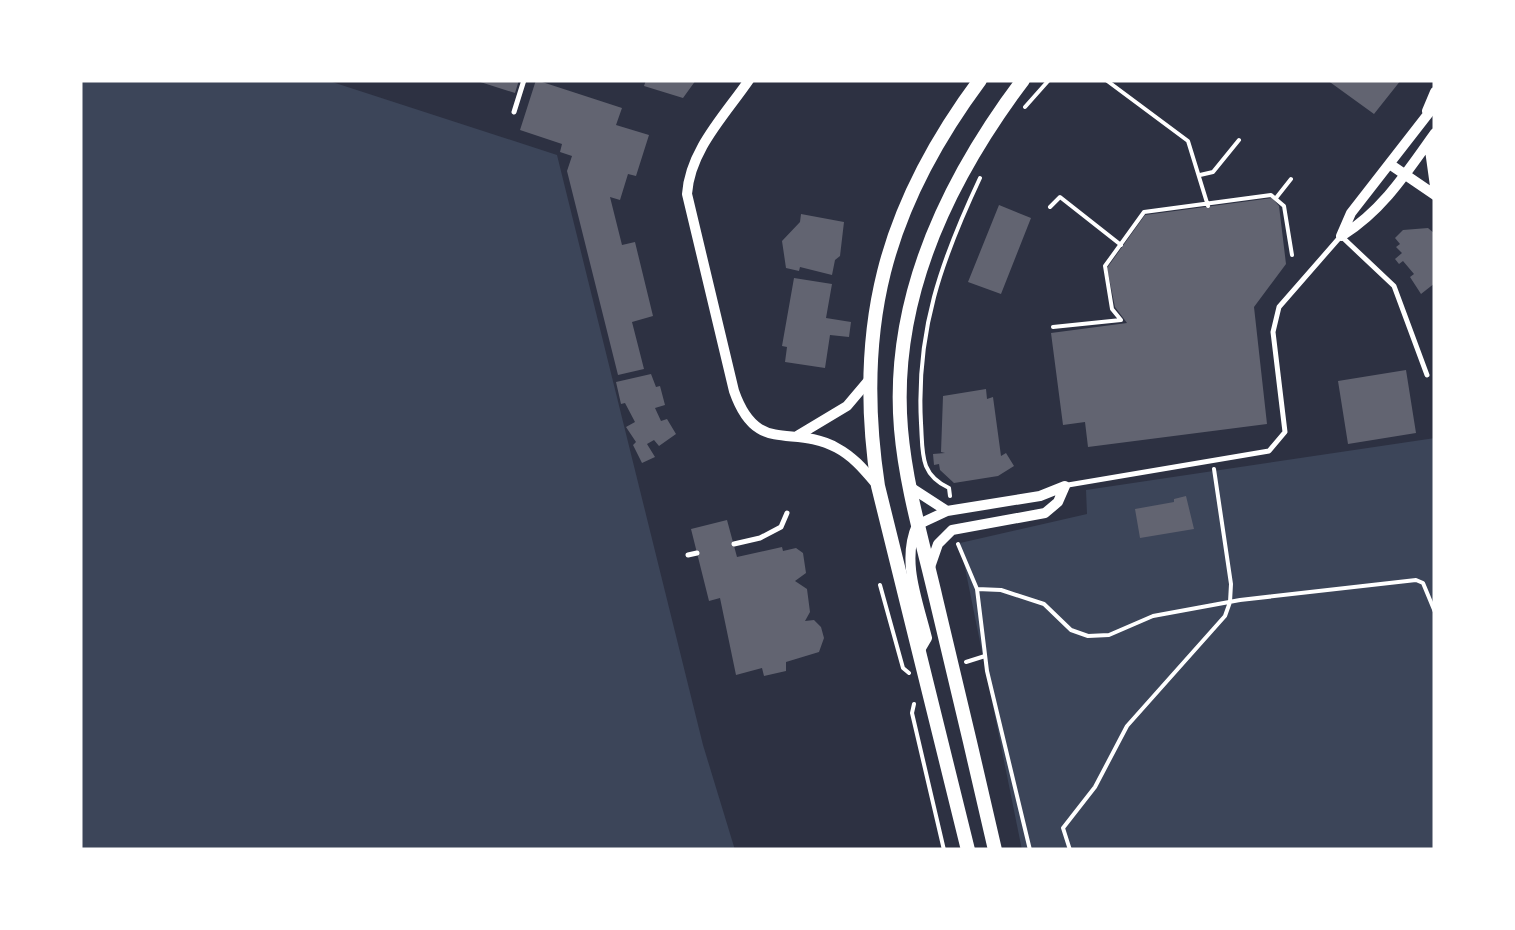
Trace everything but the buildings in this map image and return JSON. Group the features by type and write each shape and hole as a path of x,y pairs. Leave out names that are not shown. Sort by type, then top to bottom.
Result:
{"main road":[{"path":"968,850 878,486 870,433 870,379 878,287 890,246 926,165 980,80"},
{"path":"995,850 917,525 901,428 901,376 912,301 932,230 967,160 1023,80"}],"street":[{"path":"749,80 697,154 688,174 689,207 741,411 768,434 835,446 859,464 878,486"},
{"path":"1422,121 1435,92"},
{"path":"1342,236 1351,213 1435,106"},
{"path":"1342,236 1367,220 1406,176 1432,138"},
{"path":"1432,138 1435,186"},
{"path":"1391,165 1435,195"},
{"path":"796,436 847,406 870,379"},
{"path":"920,650 927,638 910,568 910,540 917,525 950,511 1040,496 1065,486"},
{"path":"929,569 938,544 952,530 1045,513 1058,502 1065,486"},
{"path":"910,487 950,511"}],"lane":[{"path":"514,112 524,80"},
{"path":"1065,486 1269,452 1285,432 1272,332 1279,307 1342,236 1394,286 1427,375"},
{"path":"734,544 760,538 781,527 786,513"},
{"path":"688,556 697,553"}],"path":[{"path":"1018,115 1049,80"},
{"path":"1106,80 1182,134 1193,151 1207,205"},
{"path":"1200,175 1213,172 1238,140"},
{"path":"950,511 949,488 934,481 925,468 920,390 922,340 956,230 986,164"},
{"path":"1276,198 1291,179"},
{"path":"1053,327 1120,320 1112,309 1105,266 1144,212 1271,195 1284,206 1292,256"},
{"path":"1050,207 1060,197 1120,244"},
{"path":"1070,850 1063,828 1095,787 1127,726 1225,616 1231,584 1212,459"},
{"path":"952,530 977,589 987,671 1030,850"},
{"path":"977,589 1001,590 1044,604 1071,630 1088,636 1109,634 1153,616 1230,602 1416,580 1423,583 1435,612"},
{"path":"880,585 902,668 914,676"},
{"path":"916,692 912,713 944,850"}],"shaded area":[{"path":"80,80 326,80 557,155 703,745 735,850 80,850"},
{"path":"1435,438 1435,850 1022,850 960,543 1087,514 1086,490"}]}
